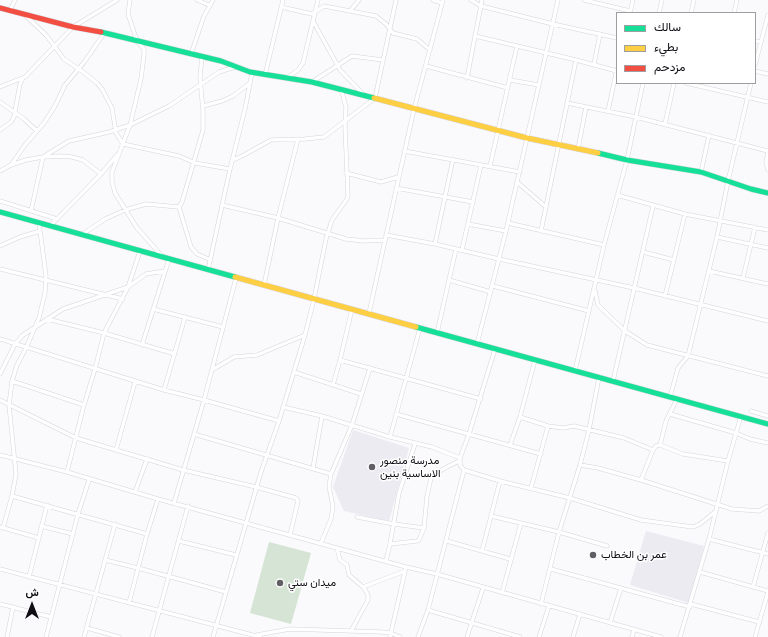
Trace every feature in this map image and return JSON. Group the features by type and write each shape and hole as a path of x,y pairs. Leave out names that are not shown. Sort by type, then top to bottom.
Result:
{"main road":[{"path":"0,8 202,56 221,61 252,73 312,82 527,138 627,160 701,172 751,189 768,193"},
{"path":"0,212 768,424"}],"street":[{"path":"10,10 15,0"},
{"path":"0,130 11,122 15,113 20,84 23,78 73,26 117,0"},
{"path":"130,0 128,14 137,41 144,49 144,55 141,80 130,124 112,172 112,182 115,193 144,236 166,258 165,271 142,345"},
{"path":"197,0 210,5"},
{"path":"191,54 204,16 213,0"},
{"path":"264,75 282,0"},
{"path":"287,79 298,70 303,63 318,0"},
{"path":"350,11 359,0"},
{"path":"233,160 271,140 324,136 375,98 396,0"},
{"path":"368,314 414,109 443,2 433,0"},
{"path":"471,0 481,6 616,38"},
{"path":"467,78 482,0"},
{"path":"477,344 500,259 558,0"},
{"path":"584,0 630,12 633,0"},
{"path":"659,12 662,0"},
{"path":"691,12 694,0"},
{"path":"734,12 738,0"},
{"path":"281,7 314,13 324,6 376,16 395,34 417,39 430,50"},
{"path":"23,14 45,34 64,59 97,83 107,97 113,114 115,130 118,138 123,144 178,156 193,162 230,169"},
{"path":"756,61 768,15"},
{"path":"313,21 342,74 364,95"},
{"path":"11,165 25,145 38,131 55,106 67,83 79,69 105,32"},
{"path":"594,64 600,34"},
{"path":"475,36 616,70"},
{"path":"756,41 761,42"},
{"path":"490,166 517,46"},
{"path":"202,56 201,84 204,130 182,202 179,207 191,247 197,254 211,260"},
{"path":"312,82 352,56 383,60"},
{"path":"541,231 576,60"},
{"path":"426,66 508,88"},
{"path":"31,211 43,157 70,141 115,130 169,106 220,71 235,67"},
{"path":"756,71 768,74"},
{"path":"208,270 230,169 244,116 252,73"},
{"path":"608,111 616,75"},
{"path":"0,87 23,78"},
{"path":"510,80 538,85"},
{"path":"203,106 222,101 233,96 250,83"},
{"path":"575,371 604,245 627,160 644,84"},
{"path":"665,124 674,84"},
{"path":"690,84 768,102"},
{"path":"670,397 678,368 688,356 721,220 728,181 751,84"},
{"path":"213,637 256,487 279,421 305,335 332,220 347,199 346,107 341,90"},
{"path":"0,102 38,131"},
{"path":"567,103 665,124 737,142 768,152 766,162 768,170"},
{"path":"578,149 586,107"},
{"path":"701,172 709,136"},
{"path":"264,285 278,218 298,139"},
{"path":"50,226 101,174 121,151"},
{"path":"404,151 520,172"},
{"path":"0,171 11,165 43,157 67,156 87,163 101,174"},
{"path":"435,244 454,159"},
{"path":"462,250 481,164"},
{"path":"346,174 381,182 398,177"},
{"path":"517,182 546,206"},
{"path":"396,188 473,202"},
{"path":"617,195 685,214 768,230"},
{"path":"0,201 57,219"},
{"path":"82,235 105,219 126,210 146,204 179,207"},
{"path":"222,205 278,218 328,234 355,240 385,240"},
{"path":"612,381 625,332 653,206"},
{"path":"665,296 685,214"},
{"path":"39,222 46,281 44,301 26,348 17,365 12,381 9,405 16,474 12,496 2,528 39,538"},
{"path":"468,224 506,231"},
{"path":"508,224 604,245"},
{"path":"743,278 755,227"},
{"path":"0,246 20,237 40,231"},
{"path":"386,235 435,244 634,288 768,321"},
{"path":"717,237 768,248"},
{"path":"437,332 456,249"},
{"path":"67,472 104,333 128,287 140,251"},
{"path":"643,252 674,260"},
{"path":"0,269 123,298"},
{"path":"0,374 15,344 23,335 35,326 67,307 128,287 144,275 165,271"},
{"path":"709,271 768,284"},
{"path":"174,503 204,400 236,278"},
{"path":"449,280 491,292"},
{"path":"493,286 589,312"},
{"path":"594,289 598,305 625,332 652,348 768,376"},
{"path":"333,385 352,309"},
{"path":"153,310 223,327"},
{"path":"164,390 185,317"},
{"path":"47,319 104,333 174,354"},
{"path":"390,437 420,328"},
{"path":"212,370 234,357 257,355 305,335"},
{"path":"0,340 135,382 279,421"},
{"path":"390,544 418,541 424,528 428,489 431,478 434,474 459,460 481,399 495,349"},
{"path":"340,360 481,399"},
{"path":"510,445 520,417 535,360"},
{"path":"321,543 331,519 333,507 330,486 331,474 352,425 370,368"},
{"path":"294,372 361,394"},
{"path":"541,604 589,430 599,378"},
{"path":"12,381 84,405"},
{"path":"116,450 135,382"},
{"path":"660,445 666,421 677,399"},
{"path":"0,400 76,438 183,470 297,498 290,535"},
{"path":"283,407 322,416 415,444 436,448 459,460 464,470 447,541 428,610 418,637"},
{"path":"751,411 768,416"},
{"path":"396,414 541,454"},
{"path":"670,414 736,433 750,439 768,443"},
{"path":"313,468 322,416"},
{"path":"680,637 691,605 741,416"},
{"path":"520,417 548,426 563,428 573,426 624,438 653,450"},
{"path":"531,488 548,426"},
{"path":"194,434 331,474"},
{"path":"386,561 399,493 415,444"},
{"path":"641,480 653,450 656,446 660,445 683,454 728,461"},
{"path":"0,455 67,472 158,499 386,561 405,569 437,574 482,588 661,637"},
{"path":"135,492 147,459"},
{"path":"580,465 598,468 641,480 732,510 759,511 768,506"},
{"path":"464,470 500,481 570,498 636,520 688,527 696,526 716,511"},
{"path":"46,637 78,514 90,480"},
{"path":"482,551 500,481"},
{"path":"12,496 147,534"},
{"path":"129,603 158,499"},
{"path":"29,576 47,505"},
{"path":"152,637 188,506"},
{"path":"492,516 560,532 607,546"},
{"path":"356,517 424,528"},
{"path":"502,593 521,522"},
{"path":"84,637 115,524"},
{"path":"41,526 73,534"},
{"path":"753,587 768,533"},
{"path":"709,539 768,554"},
{"path":"179,541 236,554"},
{"path":"447,541 510,559"},
{"path":"337,548 340,560 347,565 350,575 363,587 367,593 368,600 351,631"},
{"path":"105,560 226,592"},
{"path":"0,569 260,637"},
{"path":"363,587 405,569"},
{"path":"390,635 405,569"},
{"path":"551,569 759,622"},
{"path":"700,572 768,591 755,637"},
{"path":"467,637 482,588"},
{"path":"610,623 621,588"},
{"path":"0,604 51,617"},
{"path":"539,637 549,606"},
{"path":"6,637 13,607"},
{"path":"428,610 520,637"},
{"path":"572,637 580,614"},
{"path":"87,628 119,637"},
{"path":"254,636 290,629 351,631 400,637"},
{"path":"632,637 634,630"}],"shaded area":[{"name":"مدرسة منصور الاساسية بنين","path":"353,430 409,448 389,521 344,511 333,487"},
{"path":"646,531 704,546 689,603 630,585"}],"green space":[{"name":"ميدان ستي","path":"269,542 311,553 291,624 250,613"}],"traffic: fast":[{"path":"101,32 221,61 250,72 312,82 374,98"},
{"path":"598,153 627,160 701,172 751,189 768,193"},
{"path":"0,212 235,277"},
{"path":"416,327 768,424"}],"traffic: slow":[{"path":"374,98 527,138 598,153"},
{"path":"235,277 416,327"}],"traffic: jam":[{"path":"0,8 73,27 101,32"}],"place":[{"name":"مدرسة منصور الاساسية بنين","path":"372,467"},
{"name":"عمر بن الخطاب","path":"593,555"},
{"name":"ميدان ستي","path":"280,583"}]}
